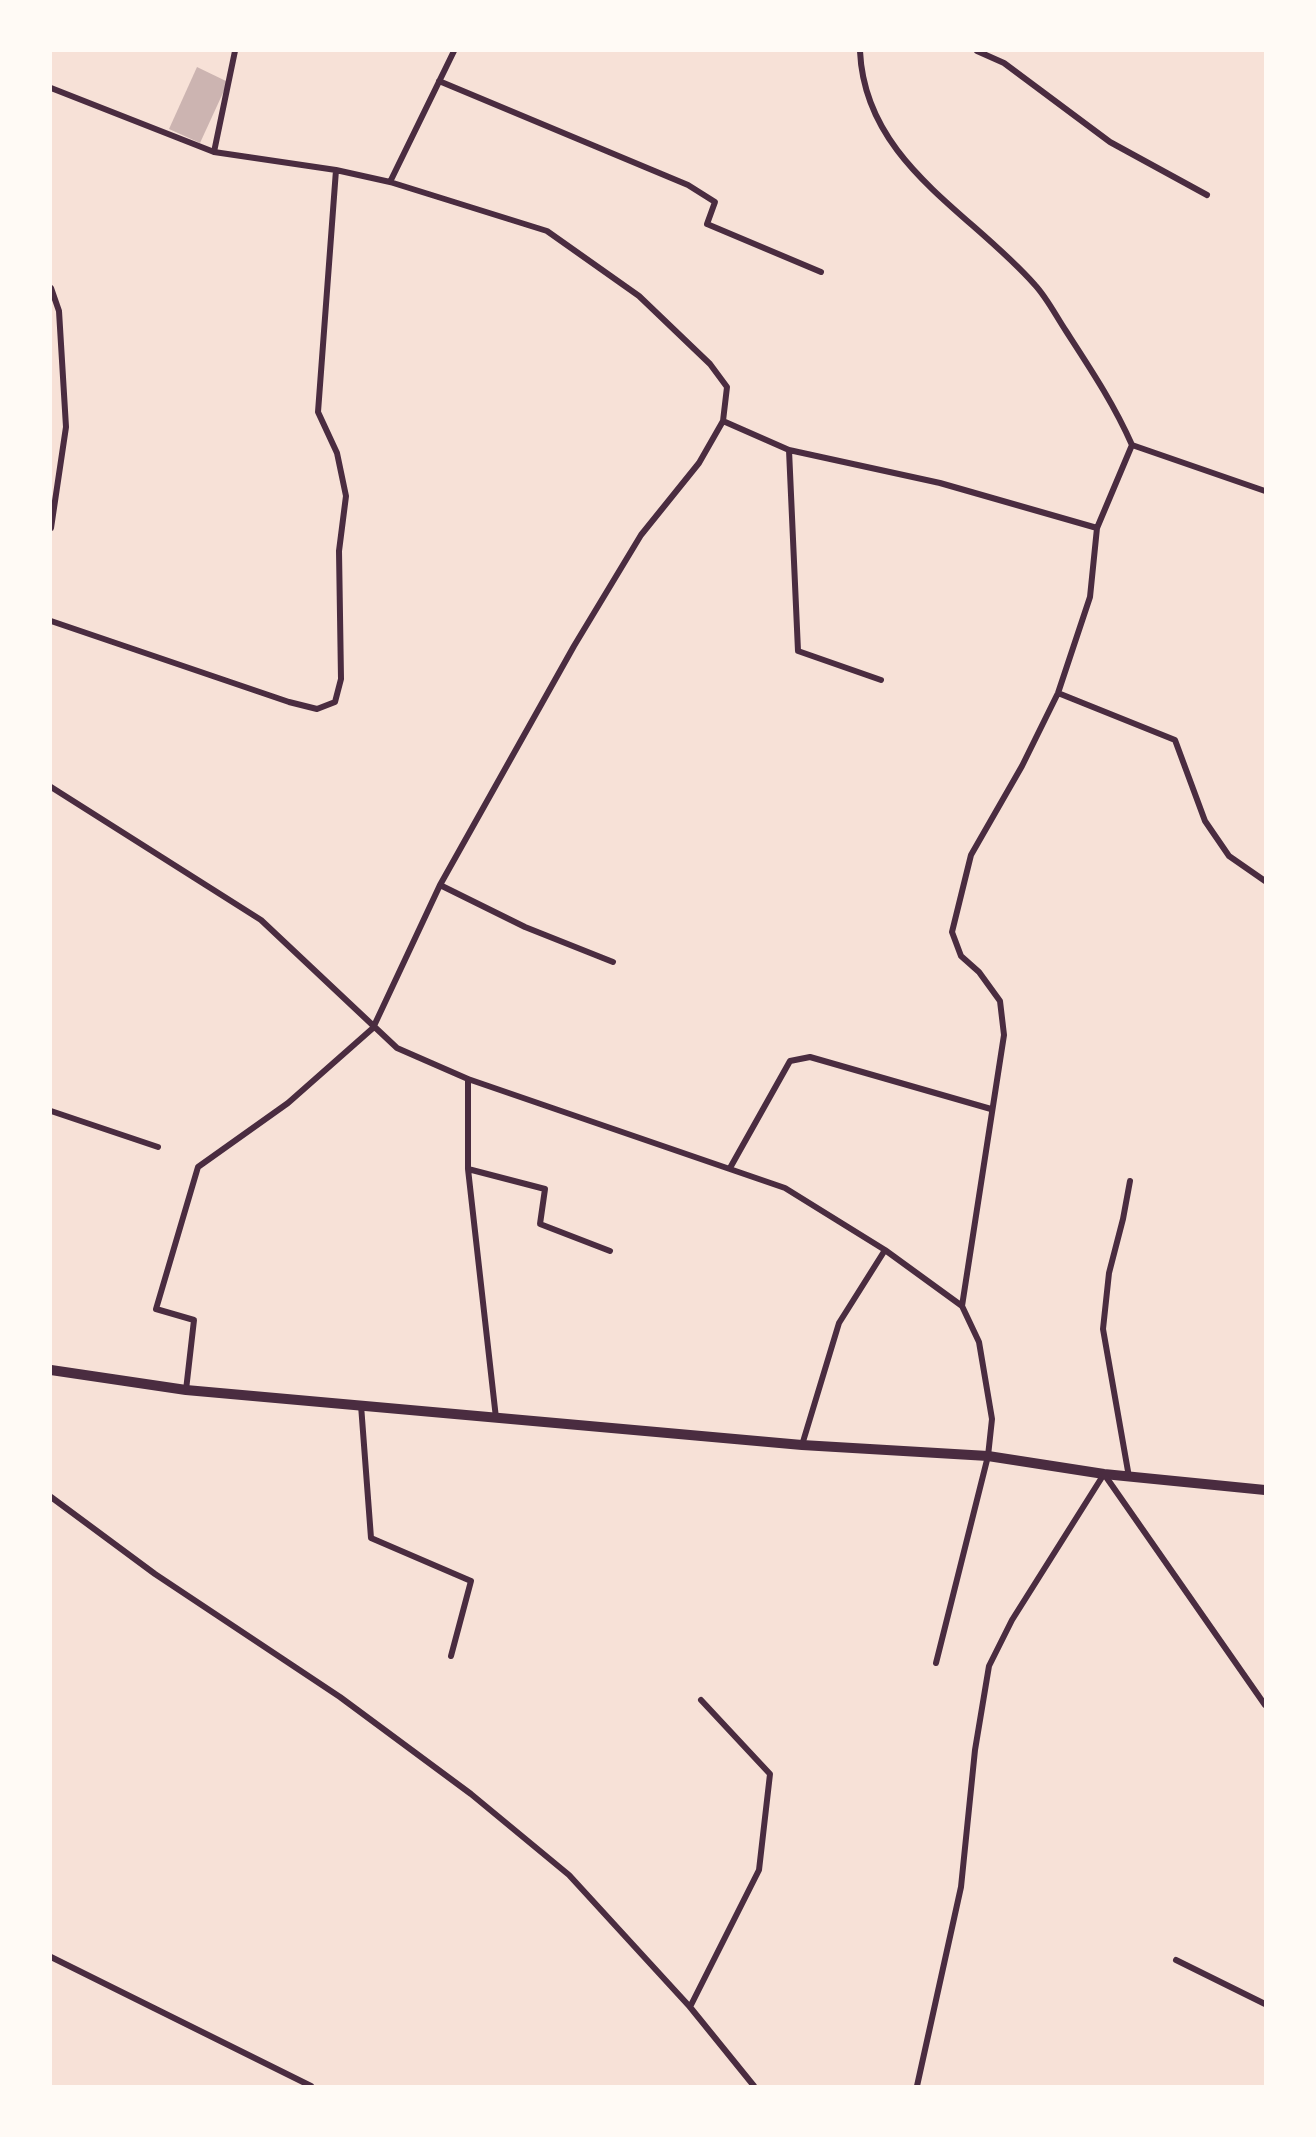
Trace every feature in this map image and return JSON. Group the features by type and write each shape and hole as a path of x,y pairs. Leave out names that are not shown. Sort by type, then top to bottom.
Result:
{"street":[{"path":"214,152 235,51"},
{"path":"390,182 454,51"},
{"path":"860,51 860,70 878,125 922,181 1036,286 1116,407 1132,445 1097,528 1090,597 1058,693 1023,766 971,855 952,932 961,956 979,972 1000,1001 1004,1035 962,1305"},
{"path":"977,51 1004,63 1110,142 1207,195"},
{"path":"439,81 688,184 715,202 707,224 821,272"},
{"path":"51,88 214,152 336,170 390,182 547,231 639,296 710,364 727,387 723,421 699,463 635,545 574,646 440,885 373,1028 288,1103 198,1167 156,1309 194,1320 186,1390"},
{"path":"51,621 289,702 317,709 335,702 341,679 339,551 346,496 337,453 318,412 336,170"},
{"path":"51,288 59,311 66,427 51,528"},
{"path":"723,421 789,450 940,483 1097,528"},
{"path":"1132,445 1265,491"},
{"path":"789,450 798,651 881,680"},
{"path":"1058,693 1175,740 1205,821 1229,856 1265,882"},
{"path":"51,787 261,920 373,1028 397,1048 468,1079 785,1188 885,1250 962,1305 979,1342 993,1419 988,1456 936,1663"},
{"path":"440,885 525,927 613,962"},
{"path":"730,1168 790,1061 810,1057 991,1109"},
{"path":"468,1079 468,1169 496,1418"},
{"path":"51,1111 158,1147"},
{"path":"468,1169 545,1189 540,1224 610,1251"},
{"path":"1129,1477 1103,1329 1109,1273 1124,1219 1130,1181"},
{"path":"802,1445 839,1323 885,1250"},
{"path":"51,1370 186,1390 802,1445 988,1456 1104,1474 1265,1490"},
{"path":"361,1405 371,1538 471,1581 451,1656"},
{"path":"1104,1474 1265,1705"},
{"path":"917,2086 962,1887 975,1750 989,1666 1012,1620 1104,1474"},
{"path":"51,1497 154,1574 340,1697 471,1794 569,1875 690,2007 754,2086"},
{"path":"690,2007 759,1870 770,1774 701,1700"},
{"path":"51,1958 311,2086"},
{"path":"1176,1960 1265,2004"}],"building":[{"path":"197,67 228,82 200,143 169,129"}]}
